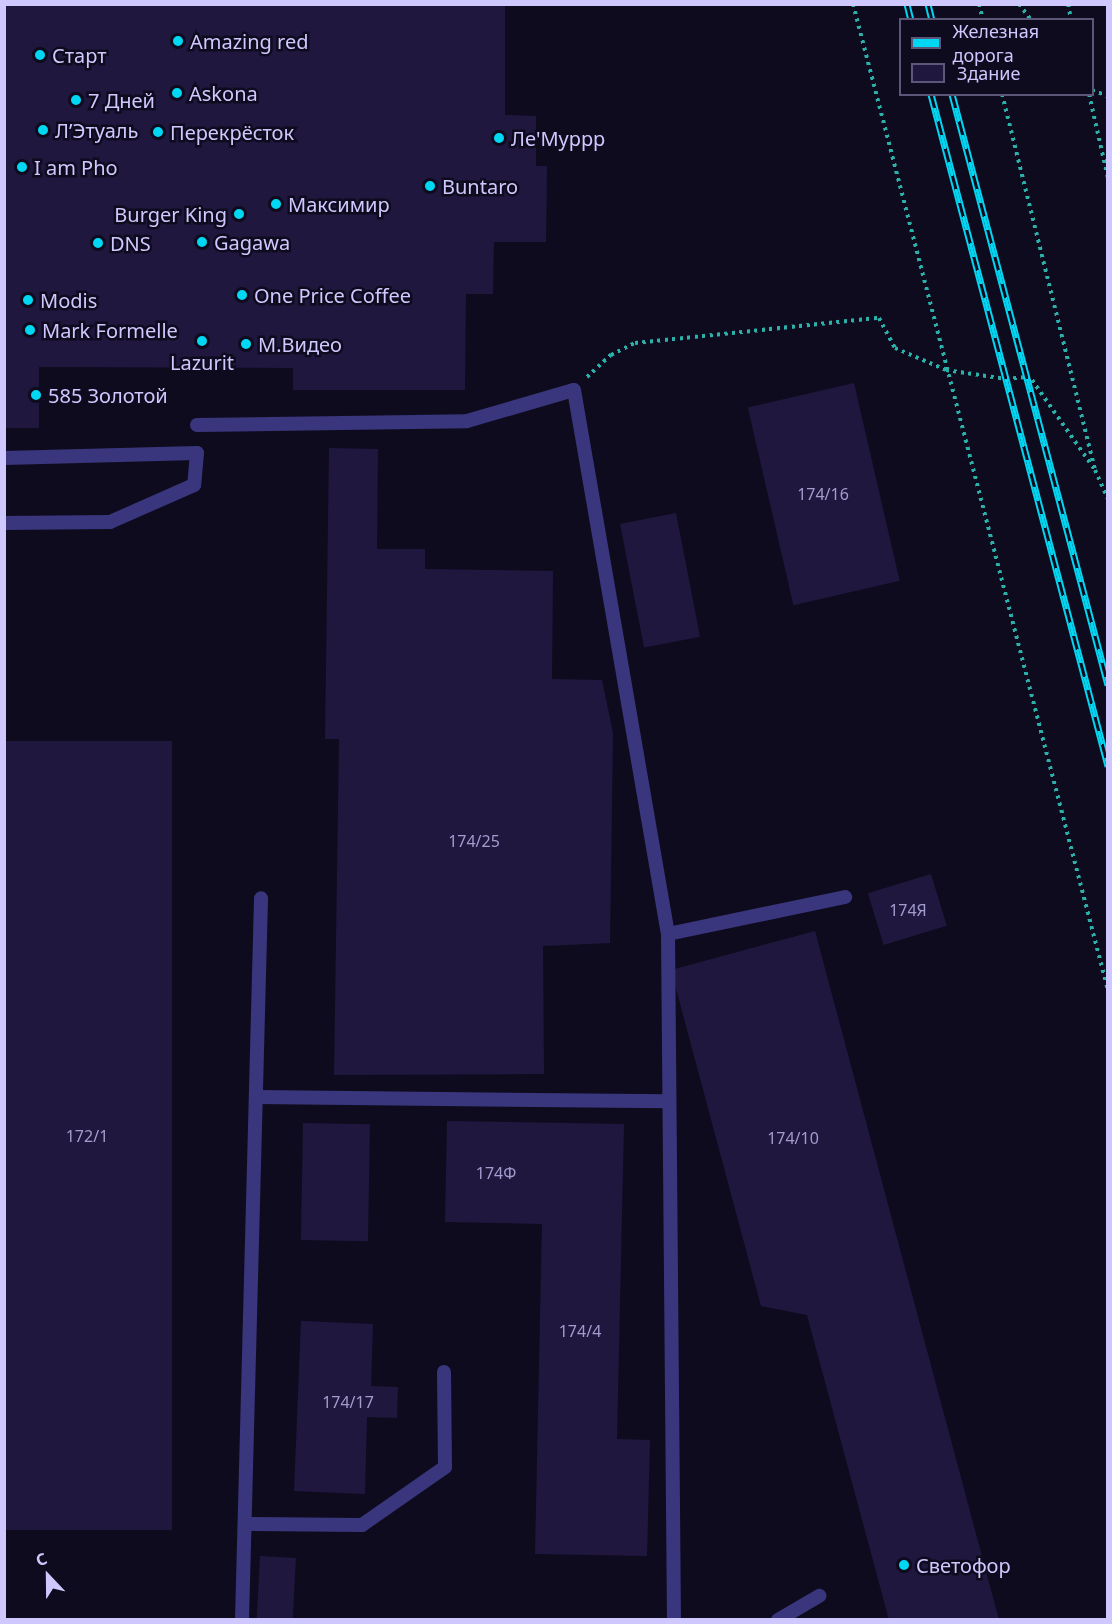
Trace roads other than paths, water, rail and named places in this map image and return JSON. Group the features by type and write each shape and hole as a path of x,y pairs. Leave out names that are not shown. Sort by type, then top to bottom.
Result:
{"lane":[{"path":"197,424 466,422 574,390 668,934 674,1620"},
{"path":"4,458 197,453 194,485 110,522 4,523"},
{"path":"668,934 845,897"},
{"path":"242,1620 261,898"},
{"path":"257,1097 668,1101"},
{"path":"245,1524 362,1525 445,1467 444,1372"},
{"path":"778,1620 819,1596"}],"railway":[{"path":"907,4 910,18"},
{"path":"928,4 932,18"},
{"path":"932,96 1108,766"},
{"path":"953,96 1108,685"}],"place":[{"name":"Amazing red","path":"178,41"},
{"name":"Старт","path":"40,55"},
{"name":"Askona","path":"177,93"},
{"name":"7 Дней","path":"76,100"},
{"name":"Л’Этуаль","path":"43,130"},
{"name":"Перекрёсток","path":"158,132"},
{"name":"Ле'Муррр","path":"499,138"},
{"name":"I am Pho","path":"22,167"},
{"name":"Buntaro","path":"430,186"},
{"name":"Максимир","path":"276,204"},
{"name":"Burger King","path":"239,214"},
{"name":"Gagawa","path":"202,242"},
{"name":"DNS","path":"98,243"},
{"name":"One Price Coffee","path":"242,295"},
{"name":"Modis","path":"28,300"},
{"name":"Mark Formelle","path":"30,330"},
{"name":"Lazurit","path":"202,341"},
{"name":"М.Видео","path":"246,344"},
{"name":"585 Золотой","path":"36,395"},
{"name":"Светофор","path":"904,1565"}]}
